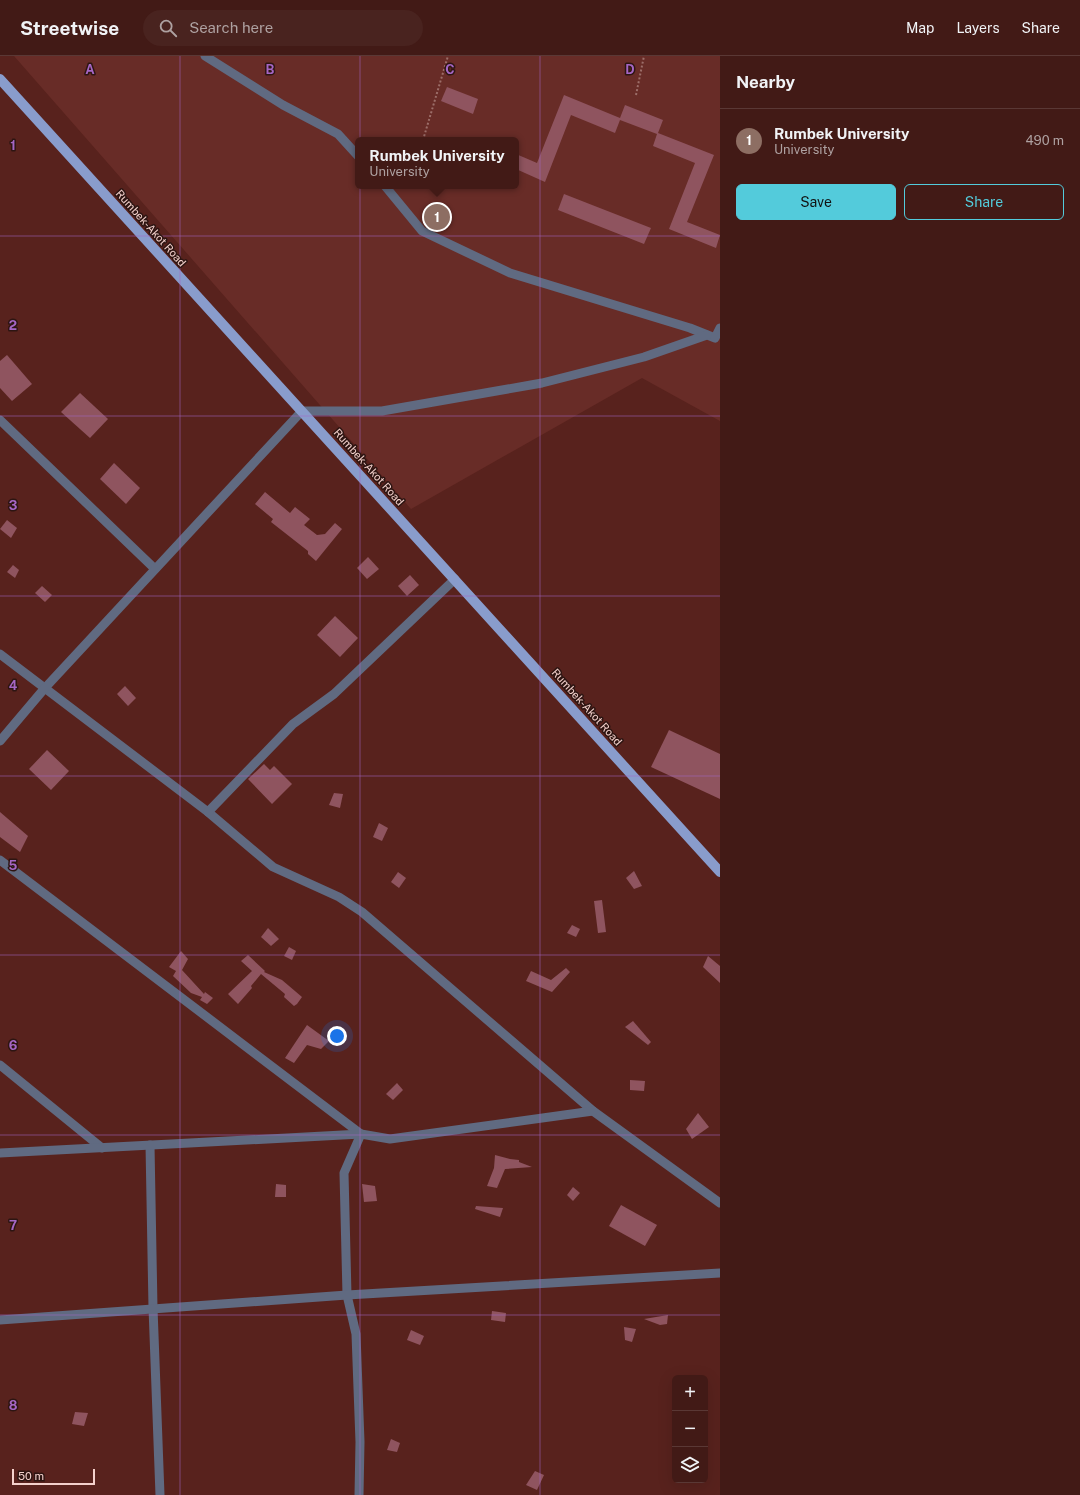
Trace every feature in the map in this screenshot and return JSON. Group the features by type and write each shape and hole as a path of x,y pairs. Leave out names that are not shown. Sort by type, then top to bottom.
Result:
{"main road":[{"name":"Rumbek-Akot Road","path":"0,80 720,872"}],"street":[{"path":"206,56 283,105 338,134 355,153"},
{"path":"387,189 422,231 510,273 690,328 715,338 720,328"},
{"path":"0,742 44,688 302,411 382,411 542,383 644,357 707,335"},
{"path":"0,420 155,569"},
{"path":"208,812 293,724 334,694 455,579"},
{"path":"0,654 208,812 273,866 339,897 362,912 593,1111 720,1203"},
{"path":"0,860 362,1134"},
{"path":"0,1065 102,1148"},
{"path":"0,1152 362,1134 390,1139 593,1111"},
{"path":"359,1495 360,1442 356,1334 347,1295 344,1173 362,1134"},
{"path":"150,1145 153,1308 160,1495"},
{"path":"0,1320 347,1295 720,1273"}],"path":[{"path":"424,137 448,56"},
{"path":"636,95 644,56"}],"shaded area":[{"path":"14,56 720,56 720,421 642,378 411,509"}],"building":[{"path":"447,87 478,99 473,114 441,101"},
{"path":"564,95 620,118 625,105 663,120 658,133 714,155 687,222 720,235 716,248 669,229 695,163 653,146 657,134 620,120 615,133 571,115 545,182 519,170 519,155 537,163"},
{"path":"564,194 651,228 644,244 558,210"},
{"path":"7,355 32,384 12,401 0,388 0,361"},
{"path":"80,393 108,419 90,438 61,412"},
{"path":"114,463 140,488 126,504 100,479"},
{"path":"265,492 290,513 295,507 310,519 304,525 317,535 325,534 335,523 342,529 316,561 308,554 308,551 271,522 273,519 255,504"},
{"path":"7,520 17,528 11,538 0,529"},
{"path":"368,557 379,569 367,579 357,568"},
{"path":"13,565 19,570 15,578 7,572"},
{"path":"410,575 419,585 407,596 398,586"},
{"path":"42,586 52,595 45,602 35,593"},
{"path":"335,616 358,638 340,657 317,635"},
{"path":"125,686 136,698 128,706 117,694"},
{"path":"669,730 720,754 720,799 651,767"},
{"path":"47,750 69,771 51,790 29,769"},
{"path":"264,764 270,770 274,766 292,784 272,804 248,779"},
{"path":"334,793 343,794 340,808 329,805"},
{"path":"0,812 28,836 20,852 0,837"},
{"path":"379,823 388,828 382,841 373,837"},
{"path":"634,871 642,886 634,889 626,878"},
{"path":"398,872 406,878 399,888 391,882"},
{"path":"602,900 606,932 598,933 594,901"},
{"path":"572,925 580,929 576,937 567,933"},
{"path":"268,928 279,939 271,946 261,937"},
{"path":"289,947 296,951 292,960 284,956"},
{"path":"181,951 188,959 182,970 204,994 205,992 213,998 207,1004 200,1000 202,997 191,993 173,976 176,971 169,967"},
{"path":"248,955 265,971 264,972 282,980 302,997 297,1004 294,1006 284,997 285,994 261,974 251,986 252,988 238,1004 228,994 252,971 241,961"},
{"path":"708,956 720,966 720,983 703,967"},
{"path":"566,968 570,972 552,992 526,981 531,971 551,980"},
{"path":"633,1021 651,1042 648,1045 625,1027"},
{"path":"307,1025 329,1041 321,1049 307,1045 294,1063 285,1058"},
{"path":"630,1080 645,1081 644,1091 630,1090"},
{"path":"397,1083 403,1090 393,1100 386,1094"},
{"path":"698,1113 709,1127 692,1139 686,1129"},
{"path":"495,1155 519,1160 519,1162 532,1167 505,1169 497,1188 487,1186 494,1168"},
{"path":"276,1184 286,1185 286,1197 275,1197"},
{"path":"362,1184 375,1186 377,1201 364,1202"},
{"path":"573,1187 580,1193 573,1201 567,1195"},
{"path":"621,1205 657,1225 645,1246 609,1226"},
{"path":"476,1206 503,1208 500,1217 475,1209"},
{"path":"492,1311 506,1313 505,1322 491,1320"},
{"path":"668,1315 667,1324 660,1325 644,1319"},
{"path":"624,1327 636,1329 632,1342 625,1340"},
{"path":"411,1330 424,1336 420,1345 407,1340"},
{"path":"75,1412 88,1413 84,1426 72,1424"},
{"path":"391,1439 400,1443 397,1452 387,1450"},
{"path":"535,1471 544,1475 537,1490 526,1485"}],"place":[{"name":"Rumbek University","path":"437,217"}]}
